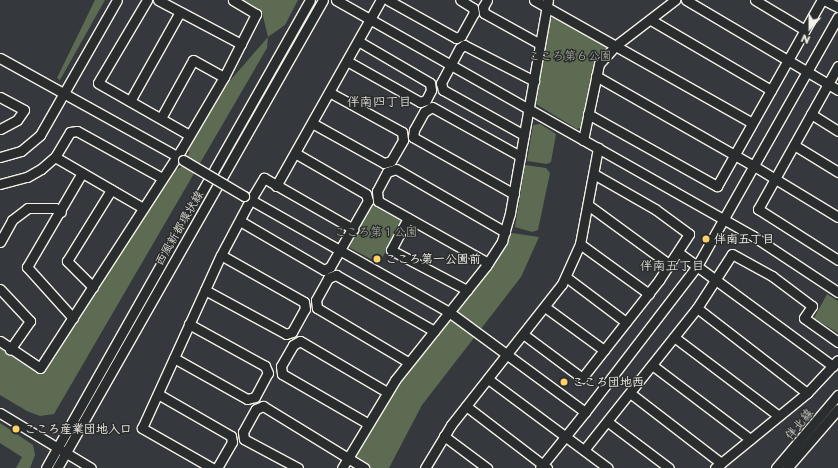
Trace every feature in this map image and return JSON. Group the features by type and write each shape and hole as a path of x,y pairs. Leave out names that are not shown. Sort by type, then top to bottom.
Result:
{"street":[{"path":"0,157 21,151 34,142 64,94 117,0"},
{"path":"147,0 98,83 189,135"},
{"path":"158,0 241,44"},
{"path":"0,341 10,350 40,368 74,318 162,178 180,158 189,135 224,77 256,14 233,0"},
{"name":"西風新都環状線","path":"58,468 61,450 310,0"},
{"name":"西風新都環状線","path":"46,468 61,450 323,0"},
{"path":"336,0 724,219 787,257 838,292"},
{"path":"276,186 381,0"},
{"path":"388,0 456,38 461,36 474,13 473,8 460,0"},
{"path":"487,0 483,7 484,13 540,44"},
{"path":"534,0 548,3 615,46 752,123"},
{"path":"583,140 599,64 615,46 651,20 675,0"},
{"path":"686,0 789,59 838,90"},
{"path":"755,0 805,30"},
{"path":"588,114 717,186 823,0 838,7"},
{"path":"342,468 367,423 387,392 408,362 488,263 505,232 514,194 548,3"},
{"path":"130,101 180,12"},
{"path":"466,406 543,467 565,436 697,266 809,71 838,17"},
{"path":"651,20 771,90"},
{"path":"347,61 420,102 426,100 431,90 430,83 358,41"},
{"path":"524,135 443,90 441,82 460,48 465,44 534,81"},
{"path":"0,58 180,158 449,312 585,412"},
{"path":"161,118 193,60 224,77"},
{"path":"838,66 758,209 838,260"},
{"path":"596,76 775,178 838,218"},
{"path":"312,123 384,164 391,161 403,140 402,132 329,92"},
{"path":"0,97 24,110 17,120 0,130"},
{"path":"514,194 413,137 414,130 424,112 432,107 520,156"},
{"path":"811,114 838,131"},
{"path":"0,184 27,177 41,169 55,157 70,132 77,131 162,178"},
{"path":"794,145 838,172"},
{"path":"425,468 444,436 466,406 545,307 566,277 580,244 598,148"},
{"path":"240,221 324,270 330,267 368,202 366,194 295,153"},
{"path":"55,157 143,208"},
{"path":"488,263 378,201 377,191 387,172 396,169 505,232"},
{"path":"74,318 27,267 61,212 82,173"},
{"path":"523,334 582,378 649,294 679,253 689,234 655,209 594,174"},
{"path":"212,468 142,428 221,255 240,221 248,198 264,178 353,229"},
{"path":"93,287 67,261 112,190"},
{"path":"588,205 670,265"},
{"path":"0,242 12,220 24,211 41,207 61,212"},
{"path":"408,218 391,250 467,290"},
{"path":"580,244 649,294"},
{"path":"630,393 718,466 807,393 836,363 679,253"},
{"path":"584,450 608,422 697,308 732,254 772,276 812,306 804,318 838,342"},
{"path":"205,290 286,334 292,332 305,310 304,302 221,255"},
{"path":"408,362 317,308 316,300 328,278 336,275 434,331"},
{"path":"566,277 626,322"},
{"path":"0,289 30,321 10,350"},
{"path":"545,307 604,350"},
{"path":"697,308 807,393"},
{"path":"174,358 247,399 256,397 268,373 265,366 189,324"},
{"path":"674,337 779,416"},
{"path":"367,423 282,374 281,366 293,345 300,341 387,392"},
{"path":"652,365 750,439"},
{"path":"488,379 608,468"},
{"path":"158,394 231,436 232,442 217,468"},
{"name":"伴北線","path":"776,468 838,395"},
{"path":"298,468 244,439 244,432 256,409 263,406 364,468"},
{"name":"伴北線","path":"788,468 838,410"},
{"path":"0,413 91,468"},
{"path":"608,422 669,468"},
{"path":"444,436 487,468"}],"green space":[{"path":"95,0 105,0 60,80 57,78"},
{"path":"239,0 298,0 285,25 268,37 262,12"},
{"name":"こころ第６公園","path":"556,16 606,43 607,49 596,62 582,127 577,129 536,104 550,19"},
{"path":"268,37 267,48 54,414 40,416 27,411 0,395 0,348 41,374 76,324 175,170 181,167 189,153 188,148 228,83"},
{"path":"540,124 556,134 551,162 547,164 527,161 533,125"},
{"path":"525,165 546,168 550,173 538,230 532,232 515,227"},
{"name":"こころ第１公園","path":"375,203 401,218 403,222 379,263 350,248 347,244 370,206"},
{"path":"505,232 539,237 521,277 422,405 389,468 364,468 348,457 431,335"},
{"path":"827,294 838,301 838,333 814,318"},
{"path":"0,423 33,445 35,455 30,468 16,468 22,457 0,443"}],"place":[{"name":"伴南五丁目","path":"706,239"},
{"name":"こころ第一公園前","path":"377,259"},
{"name":"こころ団地西","path":"564,382"},
{"name":"こころ産業団地入口","path":"16,429"}],"district":[{"name":"伴南四丁目","path":"379,101"},
{"name":"伴南五丁目","path":"672,265"}]}
